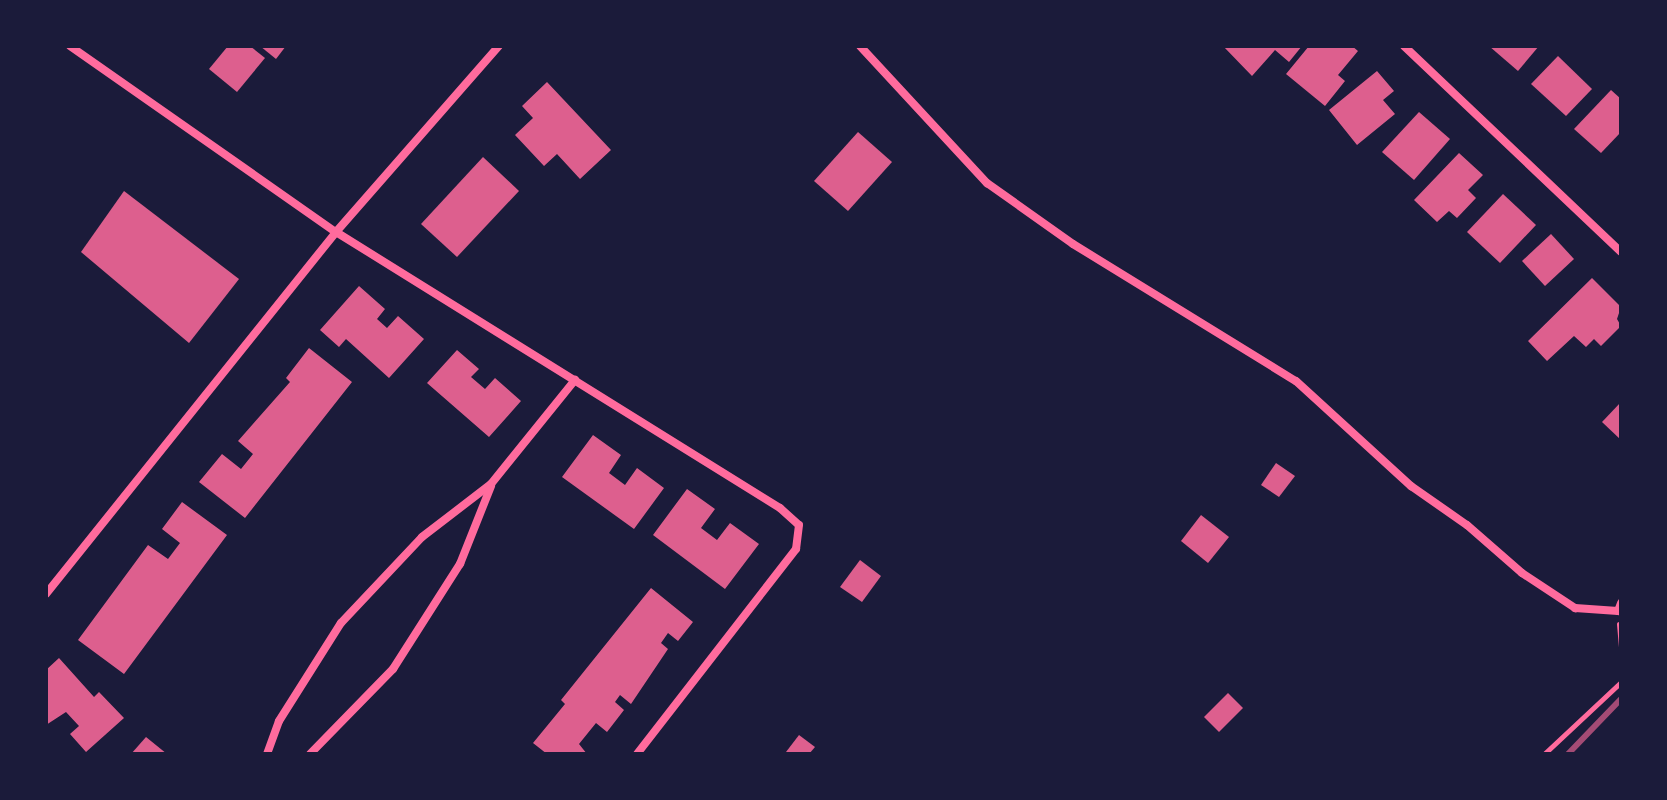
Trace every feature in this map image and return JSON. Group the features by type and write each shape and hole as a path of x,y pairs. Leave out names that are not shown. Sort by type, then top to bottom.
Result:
{"street":[{"path":"70,46 336,232 780,508 799,525 796,549 637,754"},
{"path":"46,594 336,232 499,46"},
{"path":"860,46 987,183 1073,244 1296,381 1411,486 1467,525 1522,573 1575,608 1619,607"},
{"path":"1404,46 1621,252"},
{"path":"267,754 279,721 341,623 422,537 491,484 575,380"},
{"path":"310,754 393,669 460,564 491,484"}],"path":[{"path":"1544,754 1621,682"}],"building":[{"path":"228,46 250,46 265,58 237,92 209,69"},
{"path":"260,46 286,46 276,59"},
{"path":"1223,46 1302,46 1289,62 1275,50 1252,76"},
{"path":"1309,46 1352,46 1358,51 1338,75 1345,81 1325,106 1286,74"},
{"path":"1489,46 1539,46 1518,71"},
{"path":"1558,56 1592,89 1566,116 1531,84"},
{"path":"1377,71 1394,91 1383,100 1395,114 1357,145 1329,110"},
{"path":"547,82 611,150 580,179 557,154 544,166 515,135 533,118 522,106"},
{"path":"1611,90 1621,99 1621,132 1601,153 1574,129"},
{"path":"1419,112 1450,139 1414,180 1382,152"},
{"path":"858,132 892,162 848,211 814,181"},
{"path":"1459,153 1483,175 1468,190 1476,198 1457,218 1449,211 1437,222 1414,200"},
{"path":"483,157 519,191 457,257 421,224"},
{"path":"124,191 239,279 189,343 81,252"},
{"path":"1503,194 1536,225 1500,263 1467,232"},
{"path":"1551,234 1574,259 1545,286 1522,261"},
{"path":"1592,278 1621,307 1617,319 1621,326 1601,346 1594,339 1586,347 1574,336 1547,361 1528,341"},
{"path":"359,286 385,309 377,319 387,328 398,316 424,339 389,378 346,339 339,347 320,330"},
{"path":"309,348 352,382 245,518 199,482 222,454 241,469 253,454 238,441 290,382 286,378"},
{"path":"457,350 479,369 471,377 485,389 495,378 521,401 489,437 427,383"},
{"path":"1621,402 1621,440 1602,422"},
{"path":"593,435 621,455 609,473 625,485 637,468 664,488 634,529 562,477"},
{"path":"1276,463 1295,476 1279,497 1261,485"},
{"path":"687,489 715,509 701,528 717,540 730,523 759,544 725,589 653,535"},
{"path":"182,502 227,535 124,674 78,640 148,545 168,559 180,543 162,529"},
{"path":"1201,515 1229,537 1208,563 1181,541"},
{"path":"860,560 881,576 862,602 840,587"},
{"path":"651,588 693,622 678,641 668,633 661,643 668,649 631,704 620,695 615,702 624,710 607,732 596,723 579,744 587,754 547,754 533,743 565,704 561,700"},
{"path":"59,658 94,697 99,692 124,718 86,752 70,734 79,726 66,712 46,725 46,670"},
{"path":"1228,693 1243,708 1219,732 1204,717"},
{"path":"799,735 815,747 809,754 786,752"},
{"path":"146,737 167,754 131,754"}],"railway":[{"path":"1568,754 1621,699"}]}
